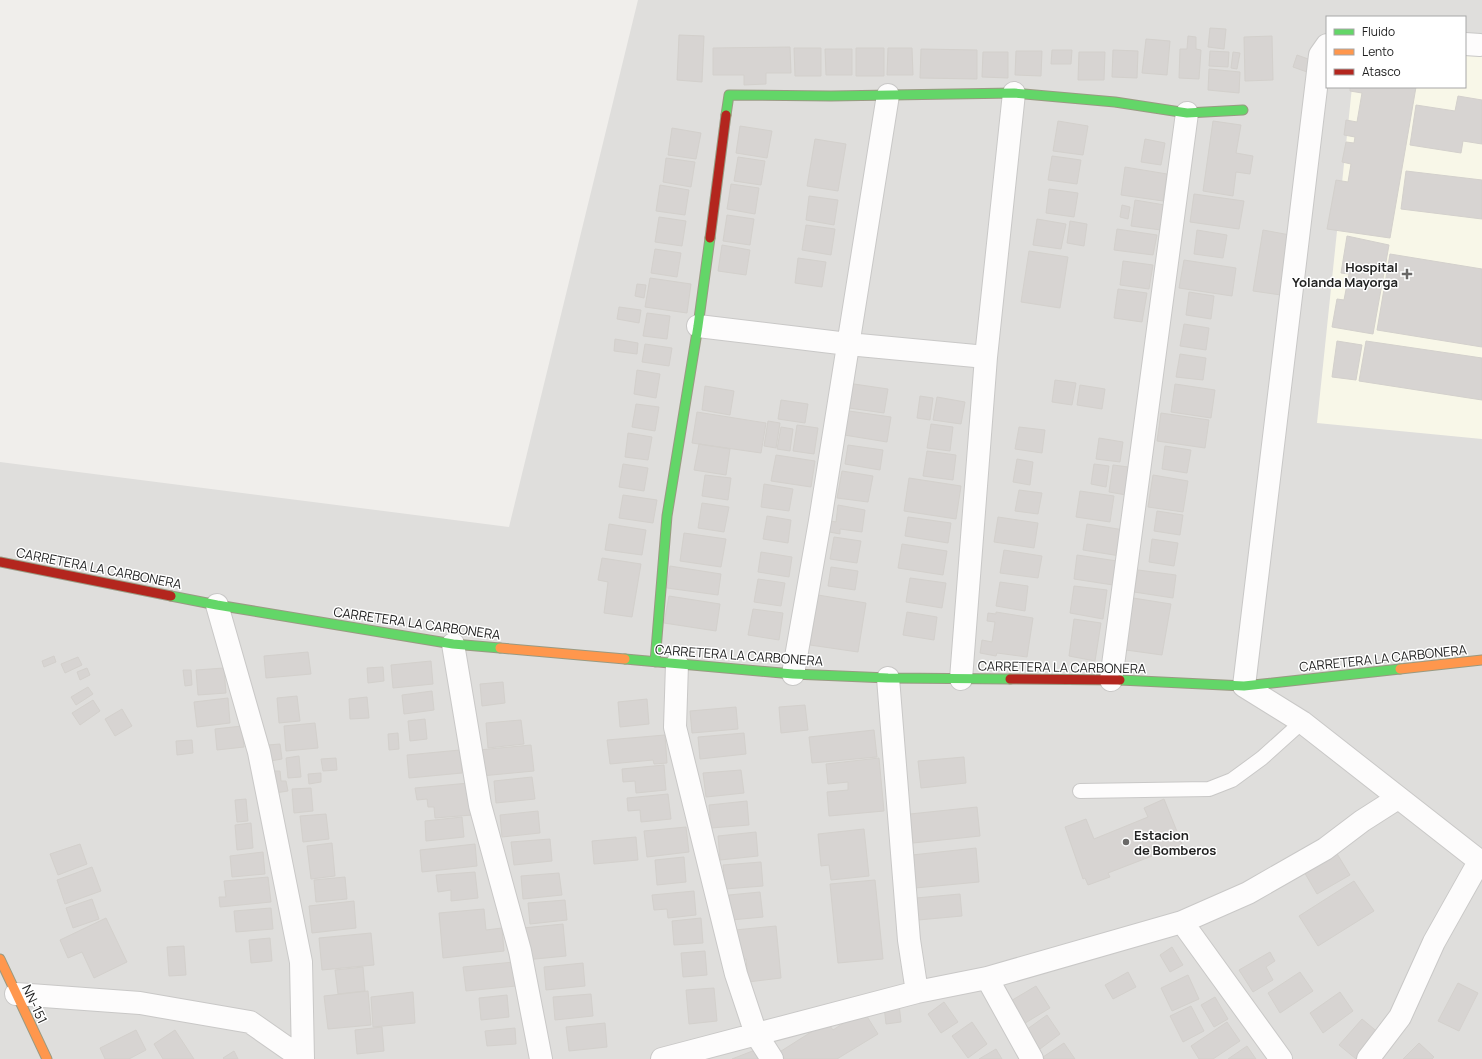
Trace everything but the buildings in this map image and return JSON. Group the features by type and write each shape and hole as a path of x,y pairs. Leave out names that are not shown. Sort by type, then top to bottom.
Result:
{"street":[{"path":"1326,46 1320,55 1244,686 1302,722 1481,862 1434,942 1400,1017 1368,1059"},
{"path":"961,679 986,357 1014,93"},
{"path":"655,662 667,516 698,326 729,95 1014,93 1115,102 1187,114 1243,110"},
{"path":"793,674 820,521 888,95"},
{"path":"1111,680 1187,114"},
{"path":"698,326 848,344 986,357"},
{"name":"CARRETERA LA CARBONERA","path":"0,562 217,605 453,644 793,674 888,678 1111,680 1244,686 1482,660"},
{"path":"217,605 259,752 301,962 303,1059"},
{"path":"453,644 480,805 520,951 541,1059"},
{"path":"677,664 675,727 736,974 756,1034 772,1059"},
{"path":"888,678 909,940 917,992"},
{"path":"662,1059 917,992 987,978 1182,922 1248,893 1325,849 1362,821 1398,798"},
{"path":"1182,922 1281,1059"},
{"name":"NN-151","path":"0,959 47,1059"},
{"path":"987,978 1032,1059"},
{"path":"16,994 140,1003 250,1022 303,1059"}],"lane":[{"path":"1080,791 1209,789 1232,780 1262,758 1302,722"}],"shaded area":[{"path":"638,0 1482,0 1482,1059 0,1059 0,462 509,527"},
{"name":"Hospital Yolanda Mayorga","path":"1466,40 1482,42 1482,439 1317,423 1352,88 1466,88"}],"traffic: fast":[{"path":"726,115 729,95 831,96 1014,93 1115,102 1187,113 1243,110"},
{"path":"655,662 667,516 698,326 710,238"},
{"path":"171,596 453,644 500,648"},
{"path":"625,659 793,674 888,678 1010,679"},
{"path":"1120,680 1244,686 1400,669"}],"traffic: slow":[{"path":"500,648 625,659"},
{"path":"1400,669 1482,660"},
{"path":"0,959 47,1059"}],"traffic: jam":[{"path":"710,238 726,115"},
{"path":"0,562 171,596"},
{"path":"1010,679 1120,680"}],"place":[{"name":"Hospital Yolanda Mayorga","path":"1407,274"},
{"name":"Estacion de Bomberos","path":"1126,842"}]}
